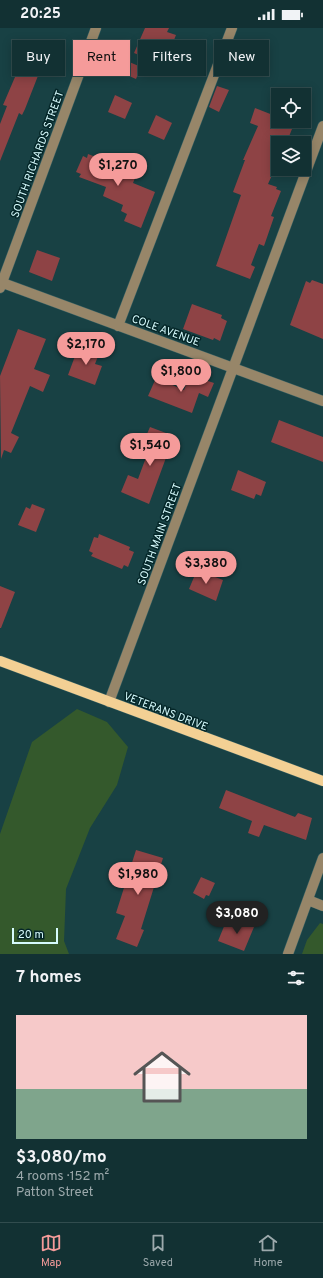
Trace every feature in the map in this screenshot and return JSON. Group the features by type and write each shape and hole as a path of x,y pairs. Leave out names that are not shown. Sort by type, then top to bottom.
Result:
{"main road":[{"name":"VETERANS DRIVE","path":"0,662 323,781"}],"street":[{"name":"SOUTH RICHARDS STREET","path":"1,284 96,28"},
{"path":"118,326 232,28"},
{"name":"SOUTH MAIN STREET","path":"110,702 323,126"},
{"name":"COLE AVENUE","path":"1,284 323,401"},
{"path":"288,954 323,858"},
{"path":"308,900 323,906"}],"green space":[{"path":"77,709 107,722 128,747 117,785 90,828 66,889 64,941 69,954 0,954 0,834 32,742"},
{"path":"320,923 323,924 323,954 302,954 307,940"}],"building":[{"path":"145,28 169,28 167,32 176,35 174,40 140,40"},
{"path":"138,44 138,55 134,53"},
{"path":"130,62 138,66 138,74 136,79 129,76"},
{"path":"15,76 38,76 22,115 19,113 0,161 0,124 7,106 3,105"},
{"path":"217,86 229,90 219,112 209,107"},
{"path":"115,95 132,103 125,119 108,112"},
{"path":"255,108 271,114 271,128 292,128 289,136 271,136 272,176 268,184 277,187 276,189 281,191 271,216 274,217 264,246 259,244 251,265 255,267 250,279 216,266 241,195 233,192 245,160 243,160 258,126 250,123"},
{"path":"156,115 172,123 164,140 148,133"},
{"path":"88,154 137,173 133,183 155,192 141,228 124,221 127,214 121,211 123,205 103,196 106,187 79,177 81,174 76,172 83,156 87,158"},
{"path":"37,250 60,258 52,281 29,272"},
{"path":"312,280 323,284 323,339 290,325 306,281 310,283"},
{"path":"192,304 222,315 221,318 227,321 220,341 214,338 213,340 183,329"},
{"path":"18,329 46,339 34,369 50,375 43,392 30,386 11,433 19,437 11,453 4,450 1,459 0,376"},
{"path":"88,347 100,351 95,364 102,366 95,385 68,375 78,348 87,351"},
{"path":"190,375 214,383 208,397 199,393 192,413 148,396 156,378 184,390"},
{"path":"279,420 323,437 323,462 271,442"},
{"path":"150,427 174,436 149,504 121,492 128,475 138,479 151,444 144,441"},
{"path":"238,470 266,482 261,496 256,494 254,499 231,490"},
{"path":"32,504 45,509 36,532 18,525 26,507 30,509"},
{"path":"99,534 130,547 129,550 134,552 128,567 124,565 122,569 91,556 93,553 89,551 94,537 98,538"},
{"path":"197,570 223,580 216,601 189,589"},
{"path":"0,586 15,592 1,628 0,628"},
{"path":"226,790 295,817 298,813 312,818 306,840 264,825 259,837 248,833 252,821 219,808"},
{"path":"136,850 163,858 141,929 144,930 137,947 116,939 125,916 116,913"},
{"path":"201,877 215,883 209,896 206,895 204,899 193,893"},
{"path":"236,920 254,927 244,951 218,941 225,924 233,927"}]}
